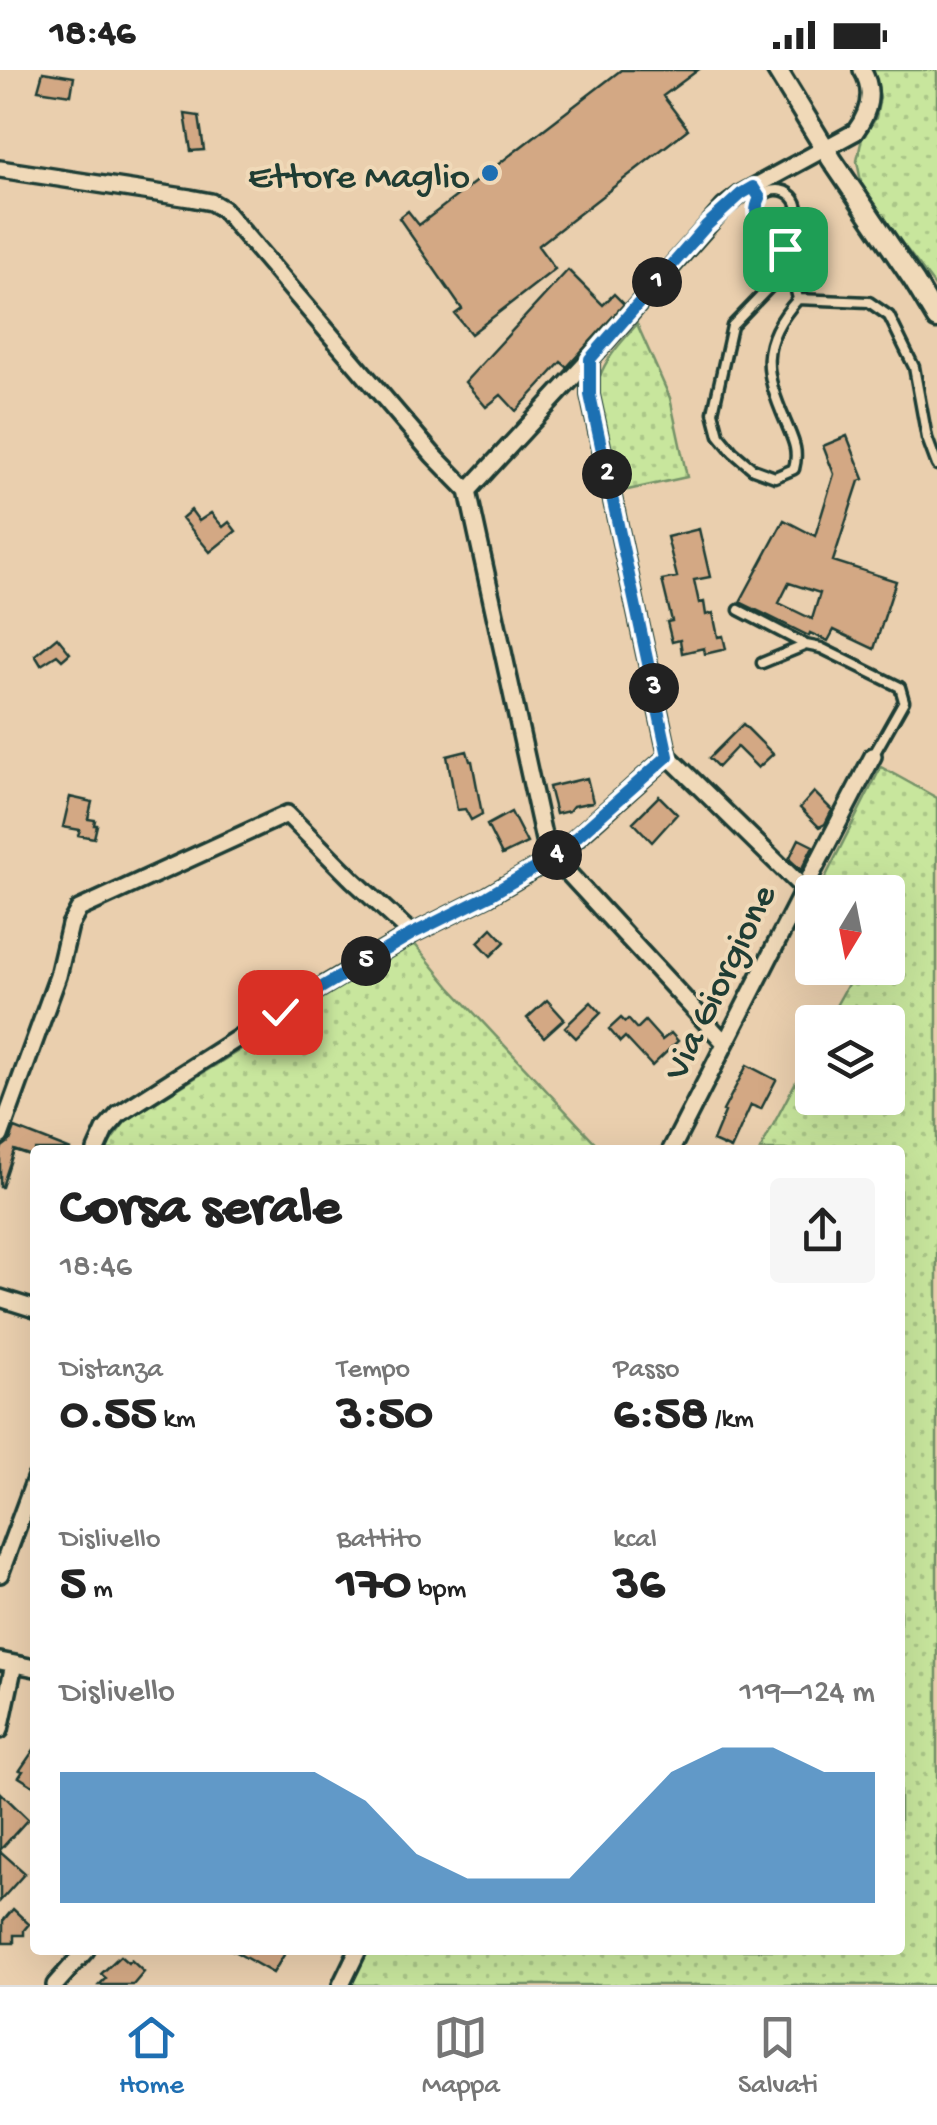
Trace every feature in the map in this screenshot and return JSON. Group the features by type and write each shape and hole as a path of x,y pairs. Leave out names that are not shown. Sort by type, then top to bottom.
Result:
{"street":[{"path":"777,70 937,319"},
{"path":"468,491 706,226 741,194 757,193 777,175 855,132 863,122 870,92 862,70"},
{"path":"0,169 190,198 211,202 223,210 420,441 468,491 546,848 725,1043"},
{"path":"914,281 937,303"},
{"path":"98,1145 105,1130 120,1114 280,1012 554,857 668,756 590,395 590,359"},
{"name":"Via Giorgione","path":"668,756 795,880"},
{"path":"811,875 874,756"},
{"path":"0,1136 58,976 70,926 79,910 287,814 412,934"},
{"name":"Via Giorgione","path":"674,1145 795,907"},
{"path":"0,1298 30,1307"},
{"path":"0,1574 30,1493"},
{"path":"0,1730 7,1662"},
{"path":"55,1985 82,1955"},
{"path":"341,1985 356,1955"}],"lane":[{"path":"777,175 785,192 795,200 798,213 793,225 782,232 768,231 758,223 757,193 785,192"},
{"path":"782,232 798,299"},
{"path":"789,267 732,326 713,412 719,436 733,452 753,469 775,476 794,469 798,454 772,392 770,340 782,317 798,299"},
{"path":"798,299 869,302 889,316 914,367 927,438 937,466"},
{"path":"739,610 900,688 904,701 874,756"},
{"path":"762,663 806,645"}],"green space":[{"path":"873,70 937,70 937,289 863,192 857,161 862,138 876,118 880,97"},
{"path":"637,324 670,398 687,477 623,491 604,434 598,386 607,362"},
{"path":"881,767 937,798 937,1985 349,1985 364,1955 905,1955 905,1145 763,1145 795,1083 795,1115 905,1115 905,1005 836,1005 848,985 905,985 905,875 827,875"},
{"path":"413,942 597,1145 108,1145 126,1121"}],"building":[{"path":"621,70 698,70 663,96 688,129 538,246 555,269 471,334 455,314 462,309 399,218 408,211 419,225"},
{"path":"43,72 74,77 71,95 38,90"},
{"path":"185,114 199,116 204,150 191,151"},
{"path":"568,270 603,305 614,294 624,304 567,367 561,362 516,411 501,395 486,407 465,382"},
{"path":"847,436 864,479 859,481 833,561 896,581 874,649 834,630 828,641 810,633 809,636 740,602 784,520 815,536 834,474 823,446","holes":["789,583 820,593 812,619 779,603"]},
{"path":"191,510 199,521 211,513 223,527 229,522 236,531 210,552 182,518"},
{"path":"699,529 710,577 694,580 699,603 704,602 706,615 713,613 718,637 723,636 726,649 705,654 704,648 682,653 680,640 672,642 667,622 672,621 662,580 677,577 667,537"},
{"path":"57,637 70,653 62,660 57,655 41,665 35,655"},
{"path":"743,724 773,754 758,768 737,747 718,767 709,758"},
{"path":"467,751 482,814 471,820 465,809 457,810 447,756"},
{"path":"587,778 593,802 556,814 549,787"},
{"path":"814,792 832,810 819,827 800,808"},
{"path":"659,796 677,814 652,842 633,822"},
{"path":"70,797 92,802 88,819 95,820 97,825 94,838 63,827"},
{"path":"511,812 527,843 502,855 487,825"},
{"path":"799,839 813,846 801,870 789,859"},
{"path":"492,928 505,942 491,956 478,942"},
{"path":"547,1000 564,1019 544,1037 527,1018"},
{"path":"591,1002 601,1013 576,1038 565,1027"},
{"path":"621,1018 625,1022 628,1019 637,1029 645,1021 662,1040 671,1033 678,1041 652,1066 625,1037 620,1042 609,1029"},
{"path":"747,1065 776,1080 761,1109 751,1105 733,1145 713,1141 723,1111"},
{"path":"15,1128 58,1145 30,1145 30,1155 14,1150 0,1187 0,1153"},
{"path":"30,1755 30,1784 19,1777 23,1771 20,1770"},
{"path":"0,1792 28,1819 0,1850"},
{"path":"0,1851 25,1873 0,1901"},
{"path":"13,1909 29,1924 24,1935 14,1935 14,1943 3,1943 3,1921"},
{"path":"241,1955 284,1955 273,1973"},
{"path":"120,1956 144,1972 133,1985 99,1985 106,1978 101,1974"}],"place":[{"name":"Ettore Maglio","path":"490,173"}],"route":[{"path":"280,1012 554,857 668,756 590,395 590,359 724,207 753,187 760,198 755,210 758,223 768,231 782,232 785,249"}]}
